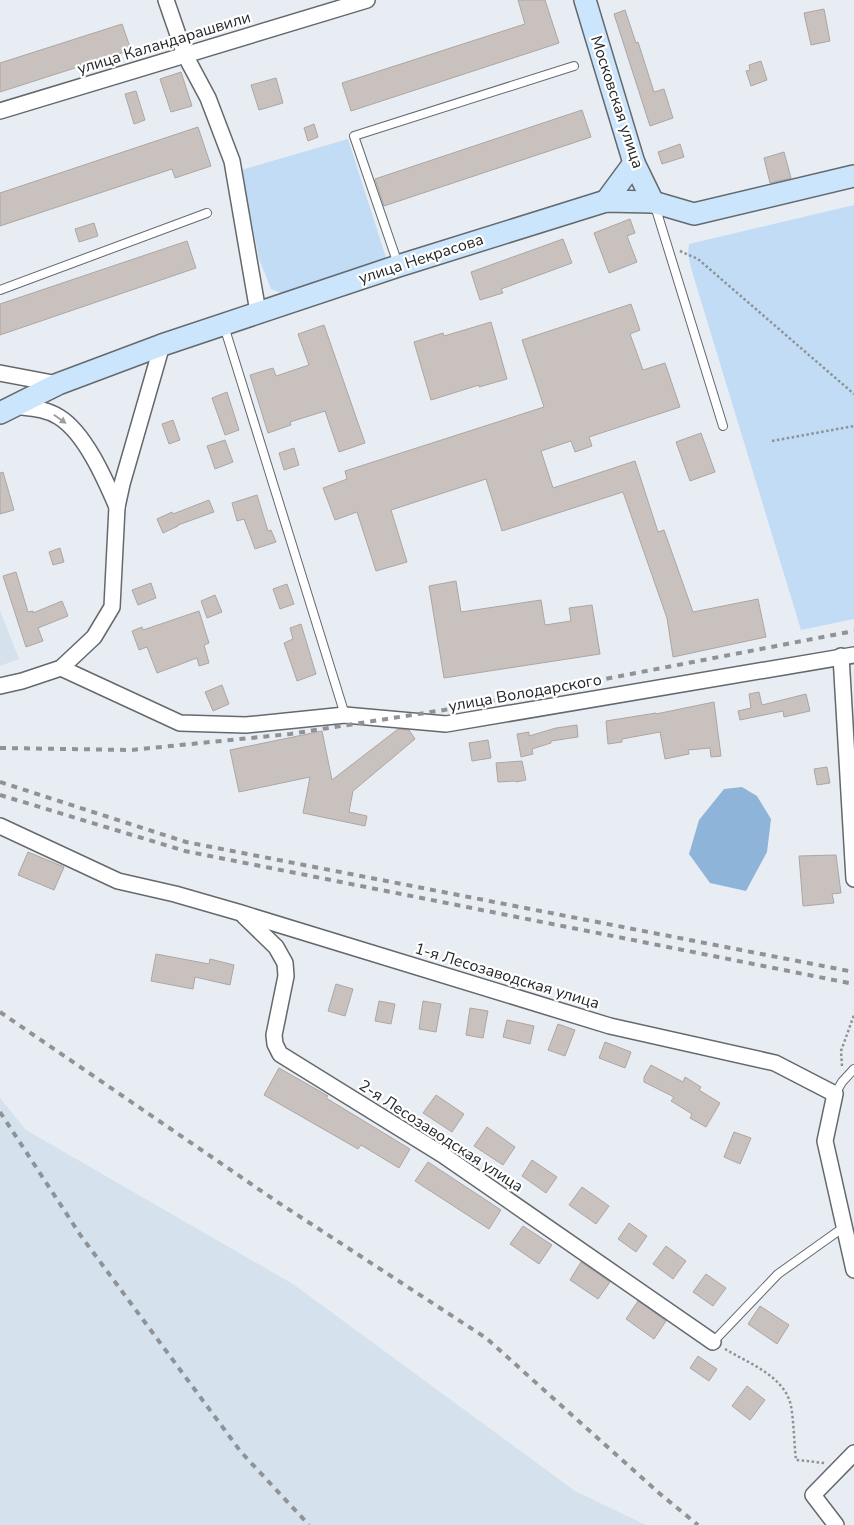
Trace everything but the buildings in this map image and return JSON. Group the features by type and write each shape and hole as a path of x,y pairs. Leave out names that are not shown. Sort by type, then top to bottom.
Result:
{"main road":[{"name":"Московская улица","path":"585,0 634,163 653,202"},
{"path":"606,201 634,163"},
{"name":"улица Некрасова","path":"7,409 58,384 162,345 398,266 606,201 653,202 694,214 854,176"}],"street":[{"path":"166,0 185,55 208,98 232,161 258,312"},
{"name":"улица Каландарашвили","path":"0,111 185,55 329,8 367,0"},
{"path":"0,686 62,668 94,637 112,607 117,507 162,345"},
{"path":"0,374 58,384"},
{"path":"7,409 41,409 60,417 78,435 105,479 117,507"},
{"path":"848,656 854,879"},
{"name":"улица Володарского","path":"62,668 180,723 246,725 345,715 446,724 848,656"},
{"name":"1-я Лесозаводская улица","path":"0,826 118,881 174,894 241,913 610,1026 775,1062 839,1088"},
{"name":"2-я Лесозаводская улица","path":"241,913 276,947 285,962 286,976 274,1035 275,1044 280,1054 443,1156 713,1342"},
{"path":"839,1088 824,1141 854,1270"},
{"path":"836,1525 813,1495 854,1453"}],"lane":[{"path":"398,266 354,136 574,66"},
{"path":"653,202 723,426"},
{"path":"0,290 207,213"},
{"path":"223,324 345,715"},
{"path":"839,1088 854,1069"},
{"path":"713,1342 778,1274 844,1227"}],"path":[{"path":"667,246 698,260 854,394"},
{"path":"772,441 854,426"},
{"path":"839,1088 842,1051 854,1015"},
{"path":"713,1342 774,1378 785,1390 791,1404 796,1460 842,1465"}],"shaded area":[{"path":"348,139 389,267 284,294 271,289 259,259 241,170"},
{"path":"854,205 854,619 801,630 691,268 688,254 689,244"},
{"path":"0,611 19,659 0,666"},
{"path":"742,787 757,796 771,819 767,852 746,891 710,883 689,854 699,820 724,789"},
{"path":"0,1098 26,1130 293,1284 575,1491 646,1525 0,1525"}],"railway":[{"path":"0,748 131,750 290,734 444,710 854,631"},
{"path":"0,782 186,842 854,972"},
{"path":"0,795 185,851 854,984"},
{"path":"0,1012 276,1201 486,1338 659,1493 698,1525"},
{"path":"0,1112 81,1236 241,1452 309,1525"}]}
